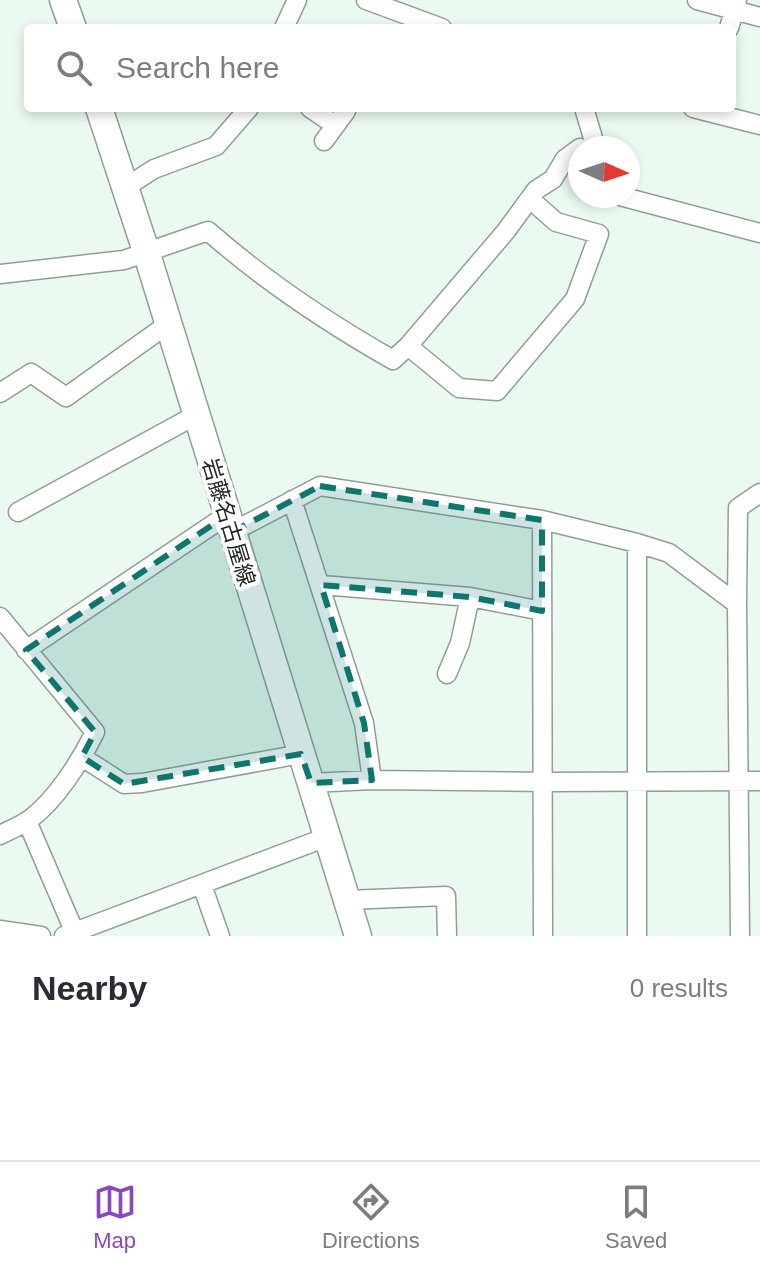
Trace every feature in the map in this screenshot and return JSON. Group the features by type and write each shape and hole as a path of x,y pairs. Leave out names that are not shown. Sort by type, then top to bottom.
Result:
{"main road":[{"path":"63,0 72,24"},
{"name":"岩藤名古屋線","path":"100,112 358,936"}],"street":[{"path":"286,24 297,0"},
{"path":"366,0 399,6 434,24"},
{"path":"697,0 733,13 760,17"},
{"path":"126,187 154,169 216,146 246,112"},
{"path":"322,112 341,118 324,141"},
{"path":"584,112 586,136"},
{"path":"713,112 760,125"},
{"path":"0,274 124,260 208,231 268,279 393,360 506,231 536,190 553,179 568,157"},
{"path":"408,346 459,388 497,391 575,299 599,234 556,222 530,199"},
{"path":"640,201 760,233"},
{"path":"0,393 31,373 66,397 168,324"},
{"path":"18,512 196,415"},
{"path":"26,650 229,524 320,486 542,520 637,543 669,553 737,604"},
{"path":"740,936 738,508 760,493"},
{"path":"292,500 364,723 372,780"},
{"path":"542,520 543,936"},
{"path":"637,543 637,936"},
{"path":"321,585 470,597 542,611"},
{"path":"447,674 460,643 470,597"},
{"path":"0,617 95,732 82,757 45,806 27,821 0,835"},
{"path":"82,757 124,784 301,754"},
{"path":"311,783 372,780 760,781"},
{"path":"27,821 70,934 327,837"},
{"path":"202,885 220,936"},
{"path":"347,900 446,896 447,936"},
{"path":"0,930 41,936"}],"highlighted area":[{"path":"320,486 542,520 542,611 470,597 321,585 364,723 372,780 311,783 301,754 124,784 82,757 95,732 26,650 227,515 232,532"}]}
